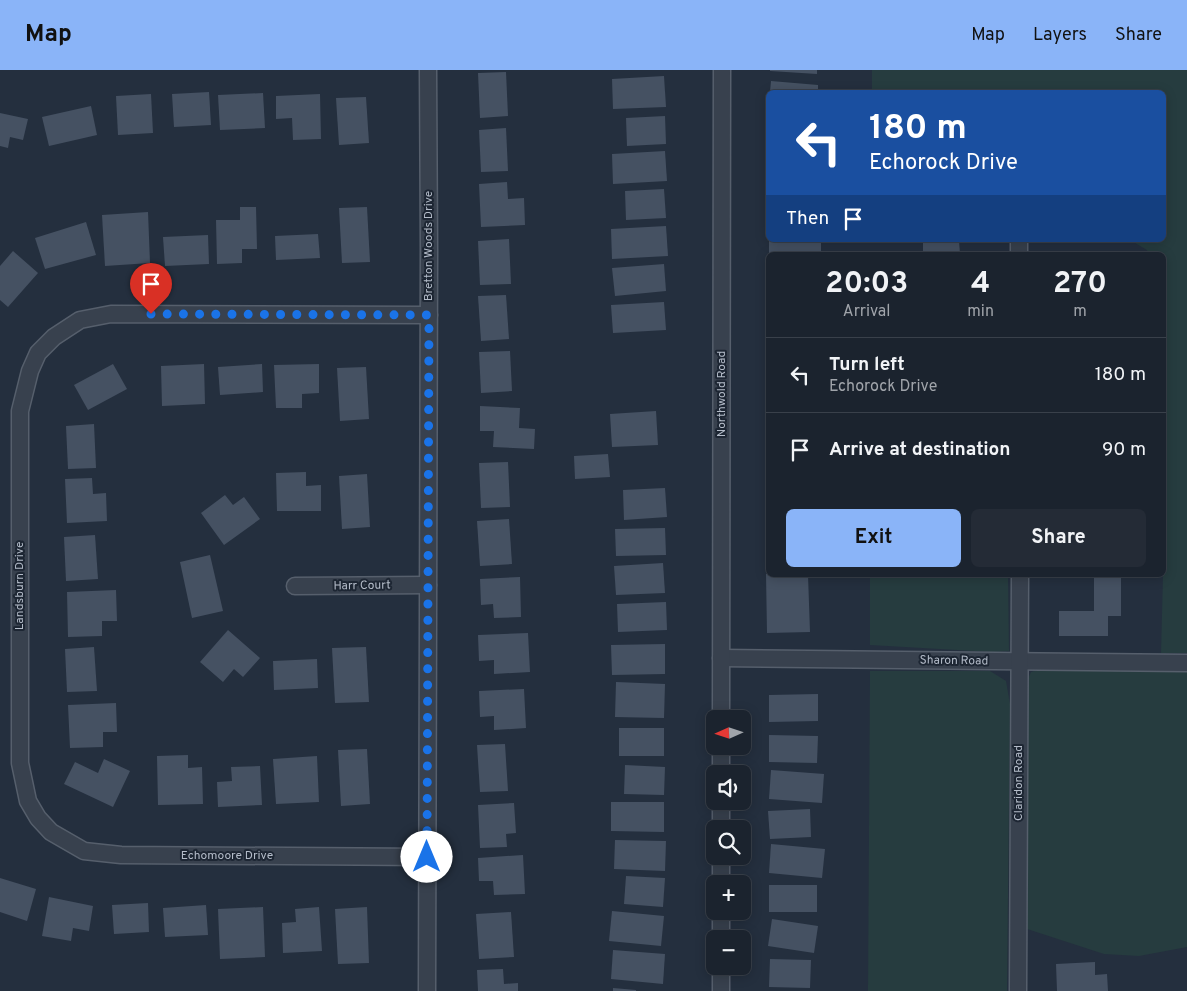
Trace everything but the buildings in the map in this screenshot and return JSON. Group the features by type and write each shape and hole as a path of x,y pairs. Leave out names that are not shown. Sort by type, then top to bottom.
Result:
{"street":[{"name":"Bretton Woods Drive","path":"427,991 428,70"},
{"name":"Northwold Road","path":"721,710 722,70"},
{"name":"Landsburn Drive","path":"38,818 28,801 20,763 20,412 30,371 38,353 54,337 80,320 111,314 429,315"},
{"name":"Claridon Road","path":"1018,991 1020,577"},
{"name":"Harr Court","path":"296,586 428,585"},
{"name":"Sharon Road","path":"721,658 1187,663"},
{"name":"Echomoore Drive","path":"38,818 51,832 84,851 121,855 427,857"},
{"path":"721,975 721,991"}],"green space":[{"path":"872,70 1187,70 1187,653 1161,653 1163,577 1166,577 1166,252 1148,252 1133,242 1166,242 1166,90 872,90"},
{"path":"870,577 1008,577 1009,651 992,652 870,645"},
{"path":"1044,668 1187,671 1187,947 1139,956 1104,954 1021,927 1022,693 1031,672"},
{"path":"870,671 990,671 1006,681 1010,704 1007,991 868,991"}],"route":[{"path":"151,314 429,315 427,857"}]}
